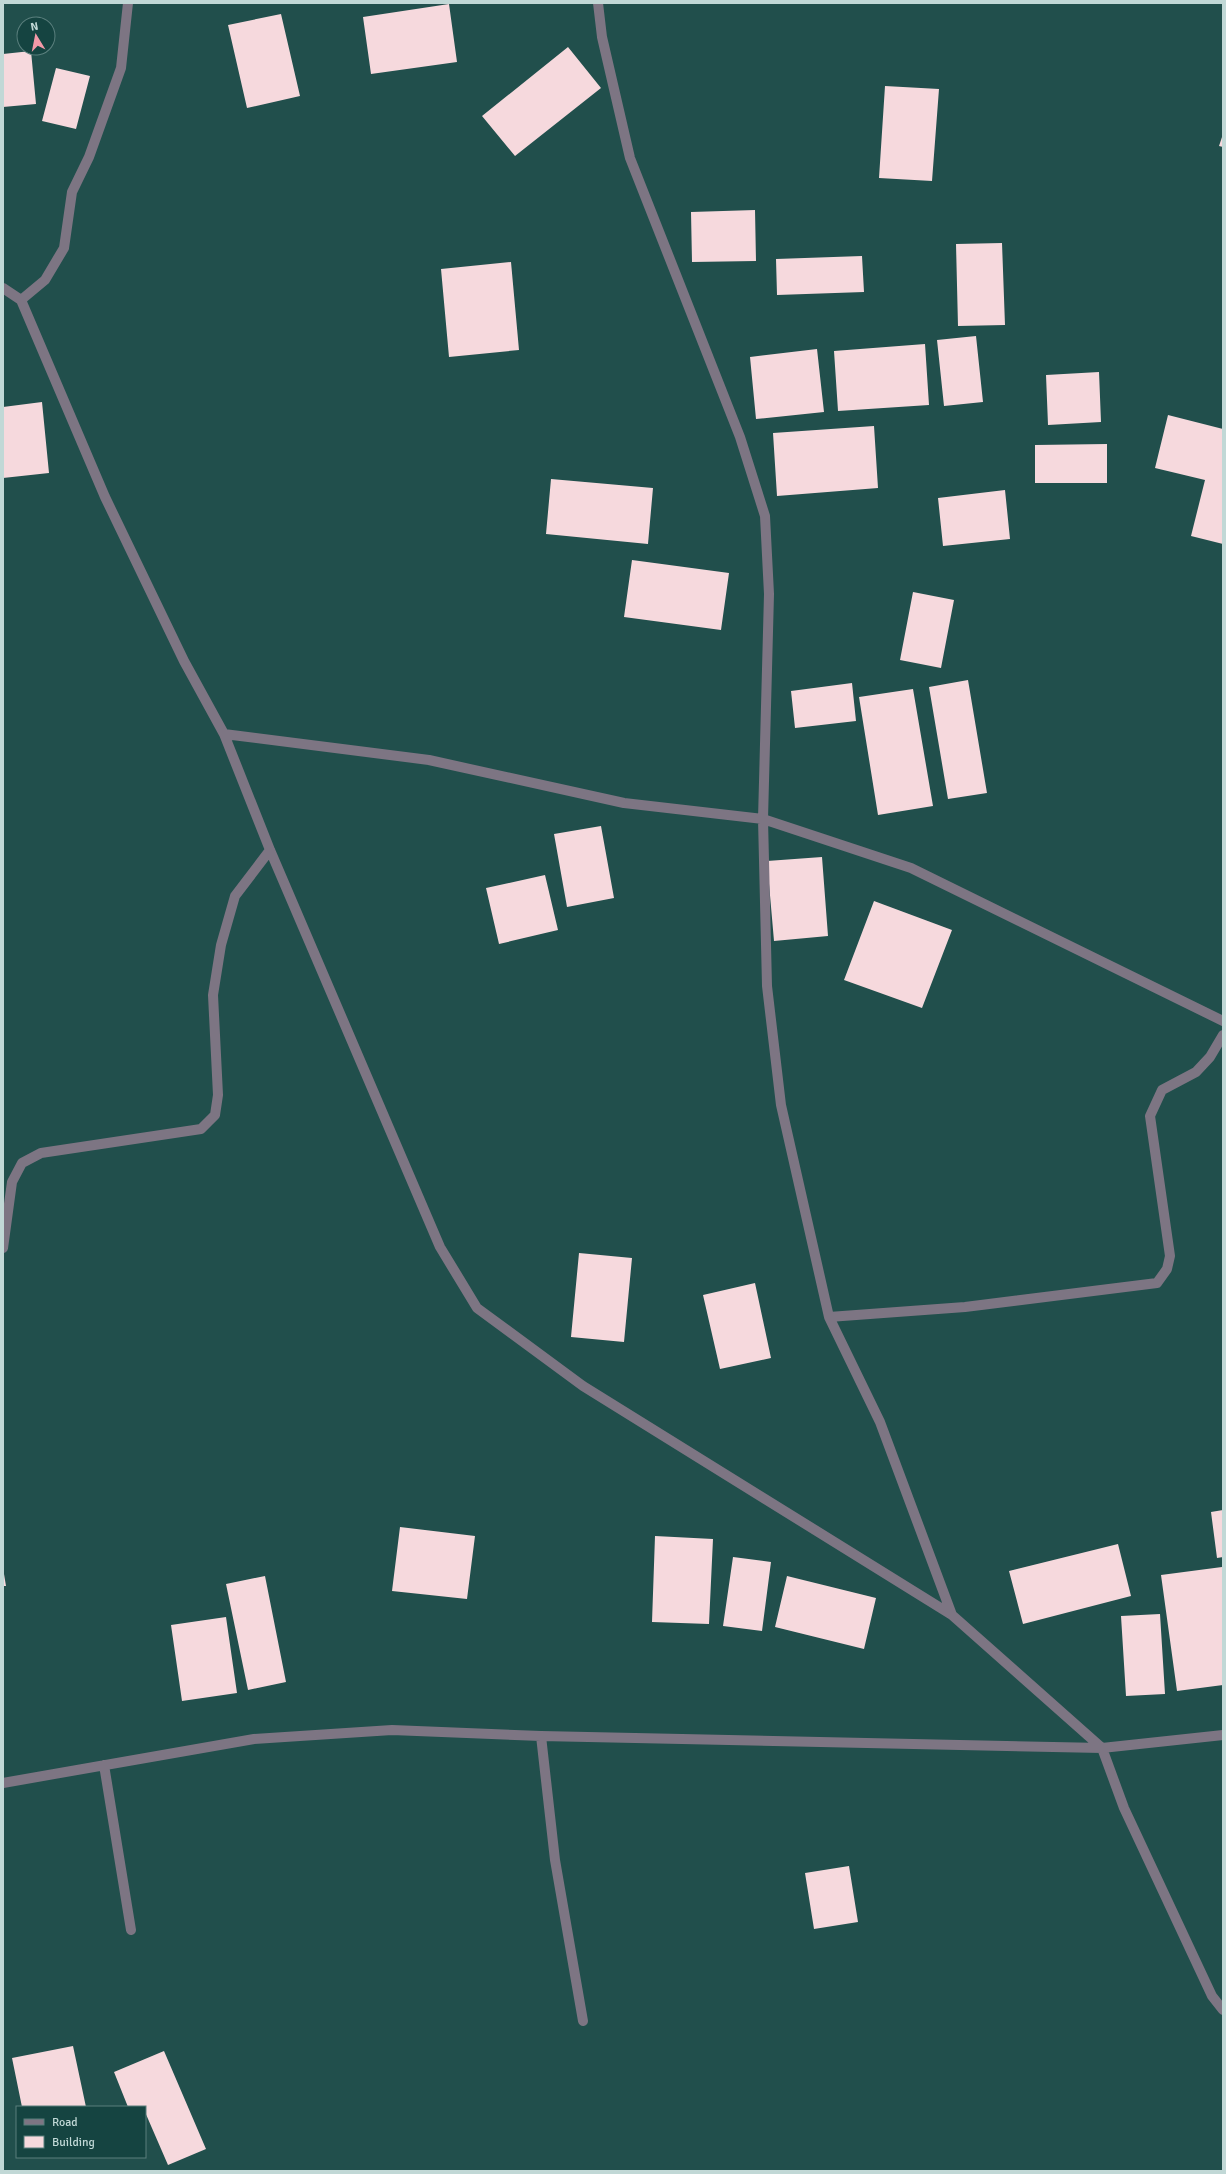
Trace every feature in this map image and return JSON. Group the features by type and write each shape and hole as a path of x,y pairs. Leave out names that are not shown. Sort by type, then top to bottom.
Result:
{"street":[{"path":"21,300 45,280 64,248 72,192 88,157 121,68 128,3"},
{"path":"598,3 602,37 630,158 740,438 765,516 769,594 763,819 768,986 781,1105 829,1317 880,1422 952,1615"},
{"path":"3,288 21,300 105,497 184,660 224,734 270,850 440,1246 477,1308 583,1386 952,1615 1102,1748 1124,1808 1212,1996 1223,2010"},
{"path":"224,734 429,760 624,803 763,819 911,868 1223,1021"},
{"path":"3,1248 12,1182 22,1163 41,1153 201,1129 215,1115 218,1095 213,995 221,944 235,896 270,850"},
{"path":"829,1317 965,1307 1157,1282 1167,1269 1170,1256 1150,1116 1162,1090 1196,1072 1210,1057 1223,1035"},
{"path":"3,1783 254,1739 392,1730 541,1736 1102,1748 1223,1735"},
{"path":"541,1736 555,1860 582,2021"},
{"path":"104,1765 130,1930"}],"building":[{"path":"449,4 457,62 371,74 363,17"},
{"path":"281,14 300,96 247,108 228,25"},
{"path":"568,47 601,88 515,156 482,116"},
{"path":"16,53 16,56 31,56 36,104 3,107 3,54"},
{"path":"56,68 90,76 76,129 42,121"},
{"path":"885,86 939,89 932,181 879,178"},
{"path":"1223,134 1223,147 1219,146"},
{"path":"755,210 756,261 692,262 691,212"},
{"path":"1002,243 1005,325 958,326 956,244"},
{"path":"862,256 864,292 777,295 776,259"},
{"path":"511,262 519,350 449,357 441,269"},
{"path":"976,336 983,402 944,406 937,340"},
{"path":"925,344 929,405 838,411 834,351"},
{"path":"817,349 824,412 756,419 750,357"},
{"path":"1099,372 1101,422 1048,425 1046,375"},
{"path":"42,402 49,473 3,478 3,407"},
{"path":"1168,415 1223,429 1223,544 1191,536 1205,480 1155,468"},
{"path":"874,426 878,488 777,496 773,433"},
{"path":"1107,444 1107,483 1035,483 1035,445"},
{"path":"551,479 653,488 648,544 546,534"},
{"path":"1005,490 1010,539 943,546 938,498"},
{"path":"632,560 729,573 721,630 624,617"},
{"path":"913,592 954,600 941,668 900,660"},
{"path":"968,680 987,793 948,799 929,687"},
{"path":"852,683 856,721 795,728 791,691"},
{"path":"913,689 933,806 878,815 859,697"},
{"path":"601,826 614,898 567,907 554,834"},
{"path":"822,857 828,936 774,941 767,861"},
{"path":"545,875 558,930 499,944 486,888"},
{"path":"874,901 952,930 922,1008 844,980"},
{"path":"579,1253 632,1258 624,1342 571,1337"},
{"path":"755,1283 771,1358 720,1369 703,1295"},
{"path":"1223,1510 1223,1557 1217,1558 1211,1512"},
{"path":"400,1527 475,1536 467,1599 392,1591"},
{"path":"655,1536 713,1539 709,1624 652,1622"},
{"path":"1118,1544 1131,1596 1023,1624 1009,1571"},
{"path":"733,1557 771,1562 762,1631 723,1626"},
{"path":"1222,1567 1223,1685 1177,1691 1161,1575"},
{"path":"3,1568 6,1586 3,1586"},
{"path":"265,1576 286,1682 248,1690 226,1584"},
{"path":"787,1576 876,1598 864,1649 775,1627"},
{"path":"1160,1614 1165,1694 1126,1696 1121,1616"},
{"path":"226,1617 237,1693 182,1701 171,1625"},
{"path":"849,1866 858,1922 814,1929 805,1873"},
{"path":"73,2046 86,2106 22,2106 12,2058"},
{"path":"164,2051 206,2149 168,2165 146,2114 146,2106 128,2106 114,2072"}]}
